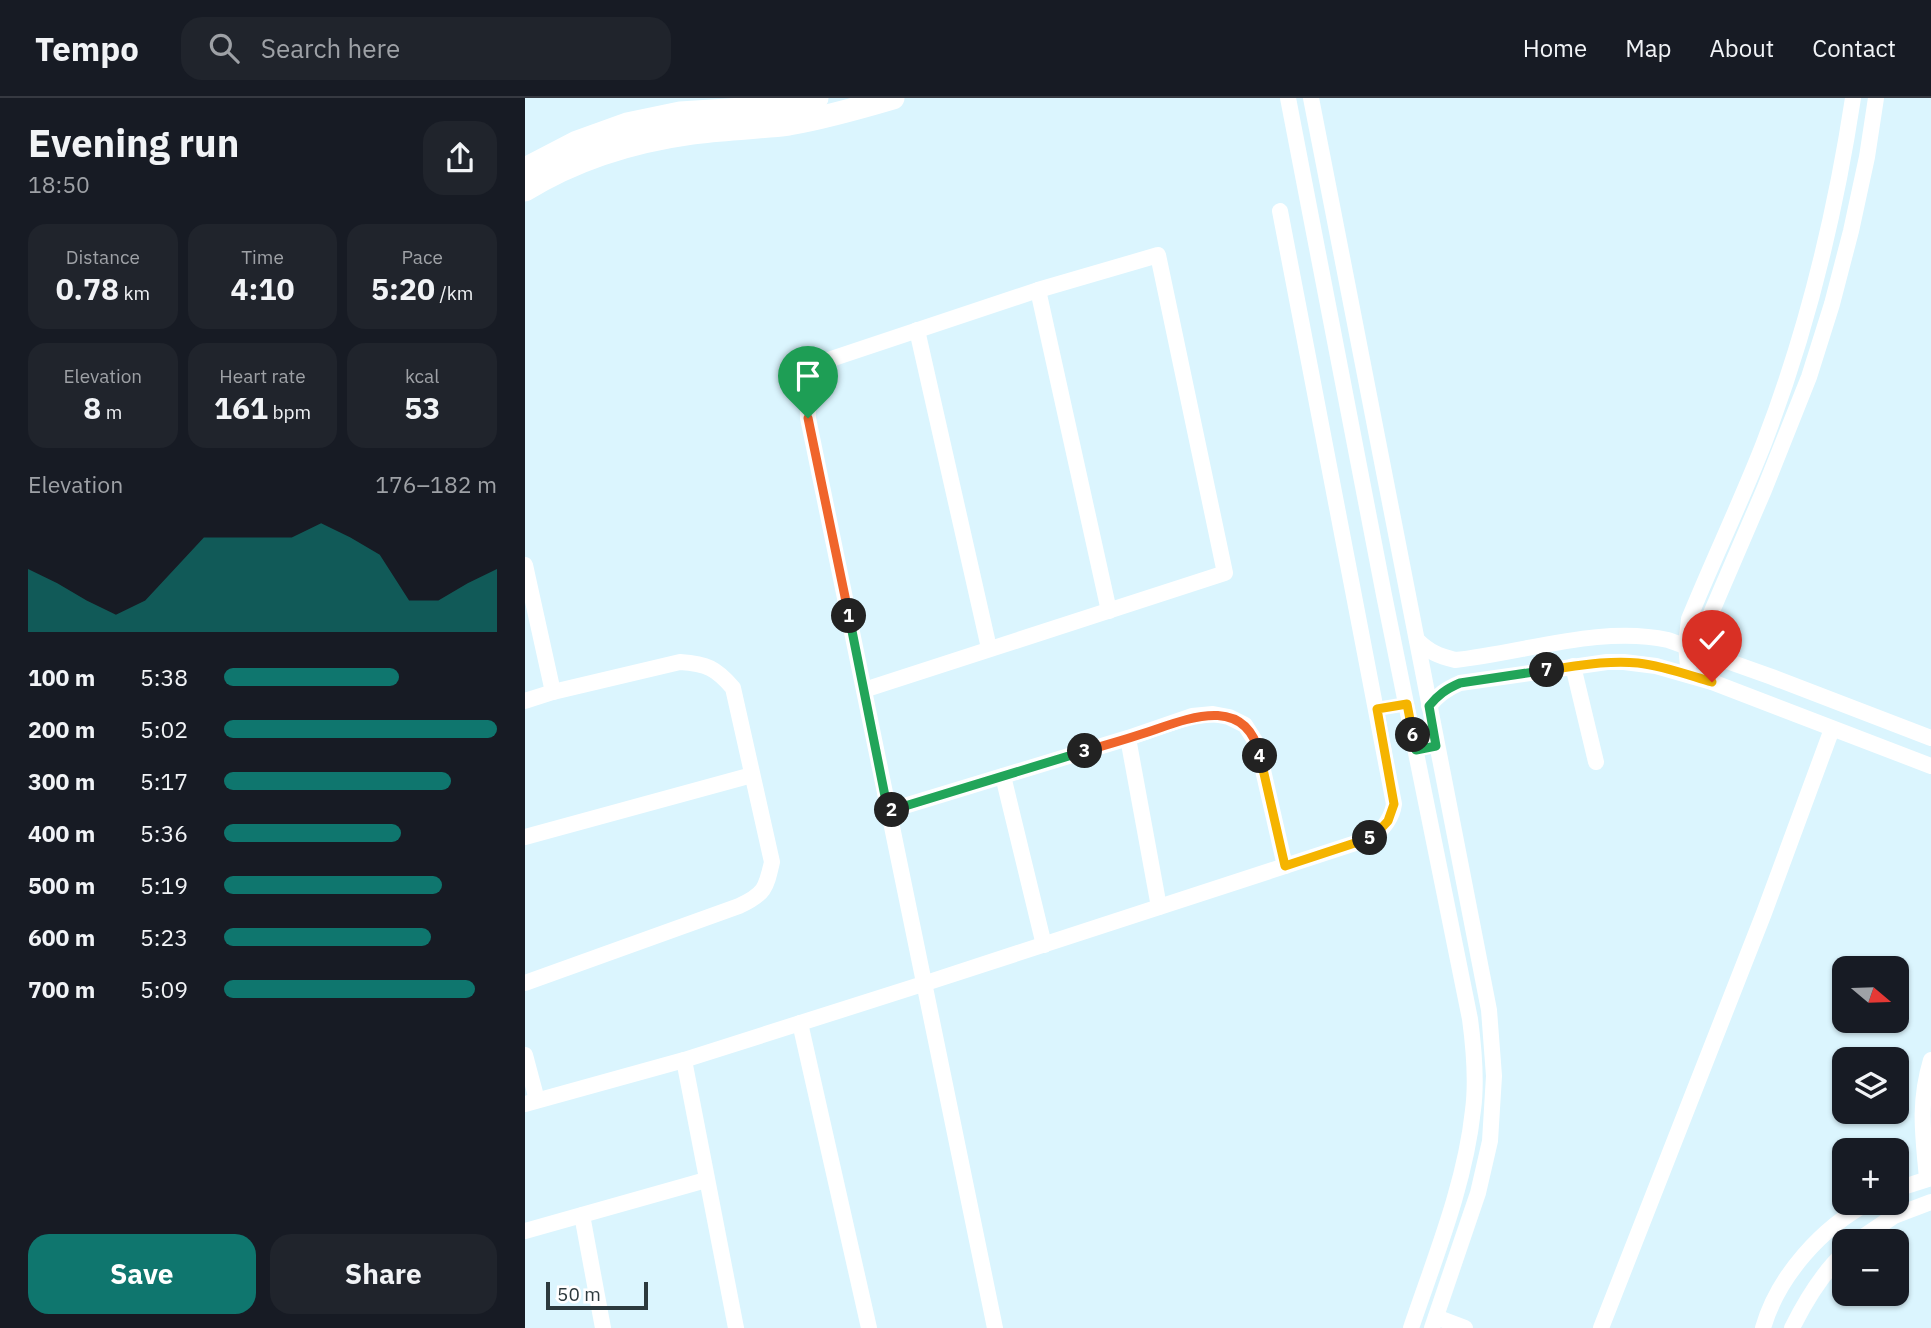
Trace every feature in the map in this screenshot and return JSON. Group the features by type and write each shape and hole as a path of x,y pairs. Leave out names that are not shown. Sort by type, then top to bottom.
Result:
{"street":[{"path":"525,169 577,142 627,124 680,113 758,108 817,98"},
{"path":"525,190 579,163 635,144 693,133 792,123 893,98"},
{"path":"1288,98 1474,1049 1475,1090 1469,1140 1458,1188 1411,1328"},
{"path":"1311,98 1489,1010 1493,1043 1494,1098 1490,1141 1478,1193 1434,1323 1465,1328"},
{"path":"1689,675 1686,646 1689,619 1764,441 1804,323 1830,226 1853,98"},
{"path":"1712,682 1708,654 1709,618 1765,490 1809,377 1851,231 1876,98"},
{"path":"525,1055 531,1102 684,1060 926,984 1374,836 1388,821 1394,804 1280,211"},
{"path":"864,690 1225,573 1158,255 1038,290 831,359 819,371 811,385 807,401 808,418 995,1328"},
{"path":"1038,290 1109,611"},
{"path":"917,330 989,648"},
{"path":"526,573 553,692"},
{"path":"1384,595 1407,590"},
{"path":"1417,640 1427,650 1455,660 1583,639 1621,635 1654,637 1772,677 1931,738"},
{"path":"525,701 680,662 701,663 720,672 733,688 772,862 767,884 755,898 739,906 525,983"},
{"path":"1429,706 1447,688 1460,683 1573,666 1632,662 1712,682 1931,766"},
{"path":"1573,666 1596,762"},
{"path":"1377,709 1407,704"},
{"path":"888,811 1192,716 1213,714 1229,717 1245,725 1257,744 1285,866"},
{"path":"1601,1328 1764,913 1832,729"},
{"path":"1128,738 1159,907"},
{"path":"1416,750 1436,746"},
{"path":"525,837 752,775"},
{"path":"1003,776 1044,945"},
{"path":"800,1023 869,1328"},
{"path":"684,1060 736,1328"},
{"path":"1909,1185 1929,1178 1921,1111 1931,1060"},
{"path":"525,1231 706,1180"},
{"path":"1875,1229 1894,1216 1931,1202"},
{"path":"582,1215 602,1320 587,1328"},
{"path":"1763,1328 1787,1278 1808,1251 1834,1226 1850,1215"},
{"path":"1441,1239 1459,1247"},
{"path":"1792,1328 1832,1264"}],"route":[{"path":"808,418 888,811 1192,716 1213,714 1229,717 1245,725 1257,744 1285,866 1374,836 1388,821 1394,804 1377,709 1407,704 1416,750 1436,746 1429,706 1447,688 1460,683 1607,662 1656,666 1712,682"}]}
